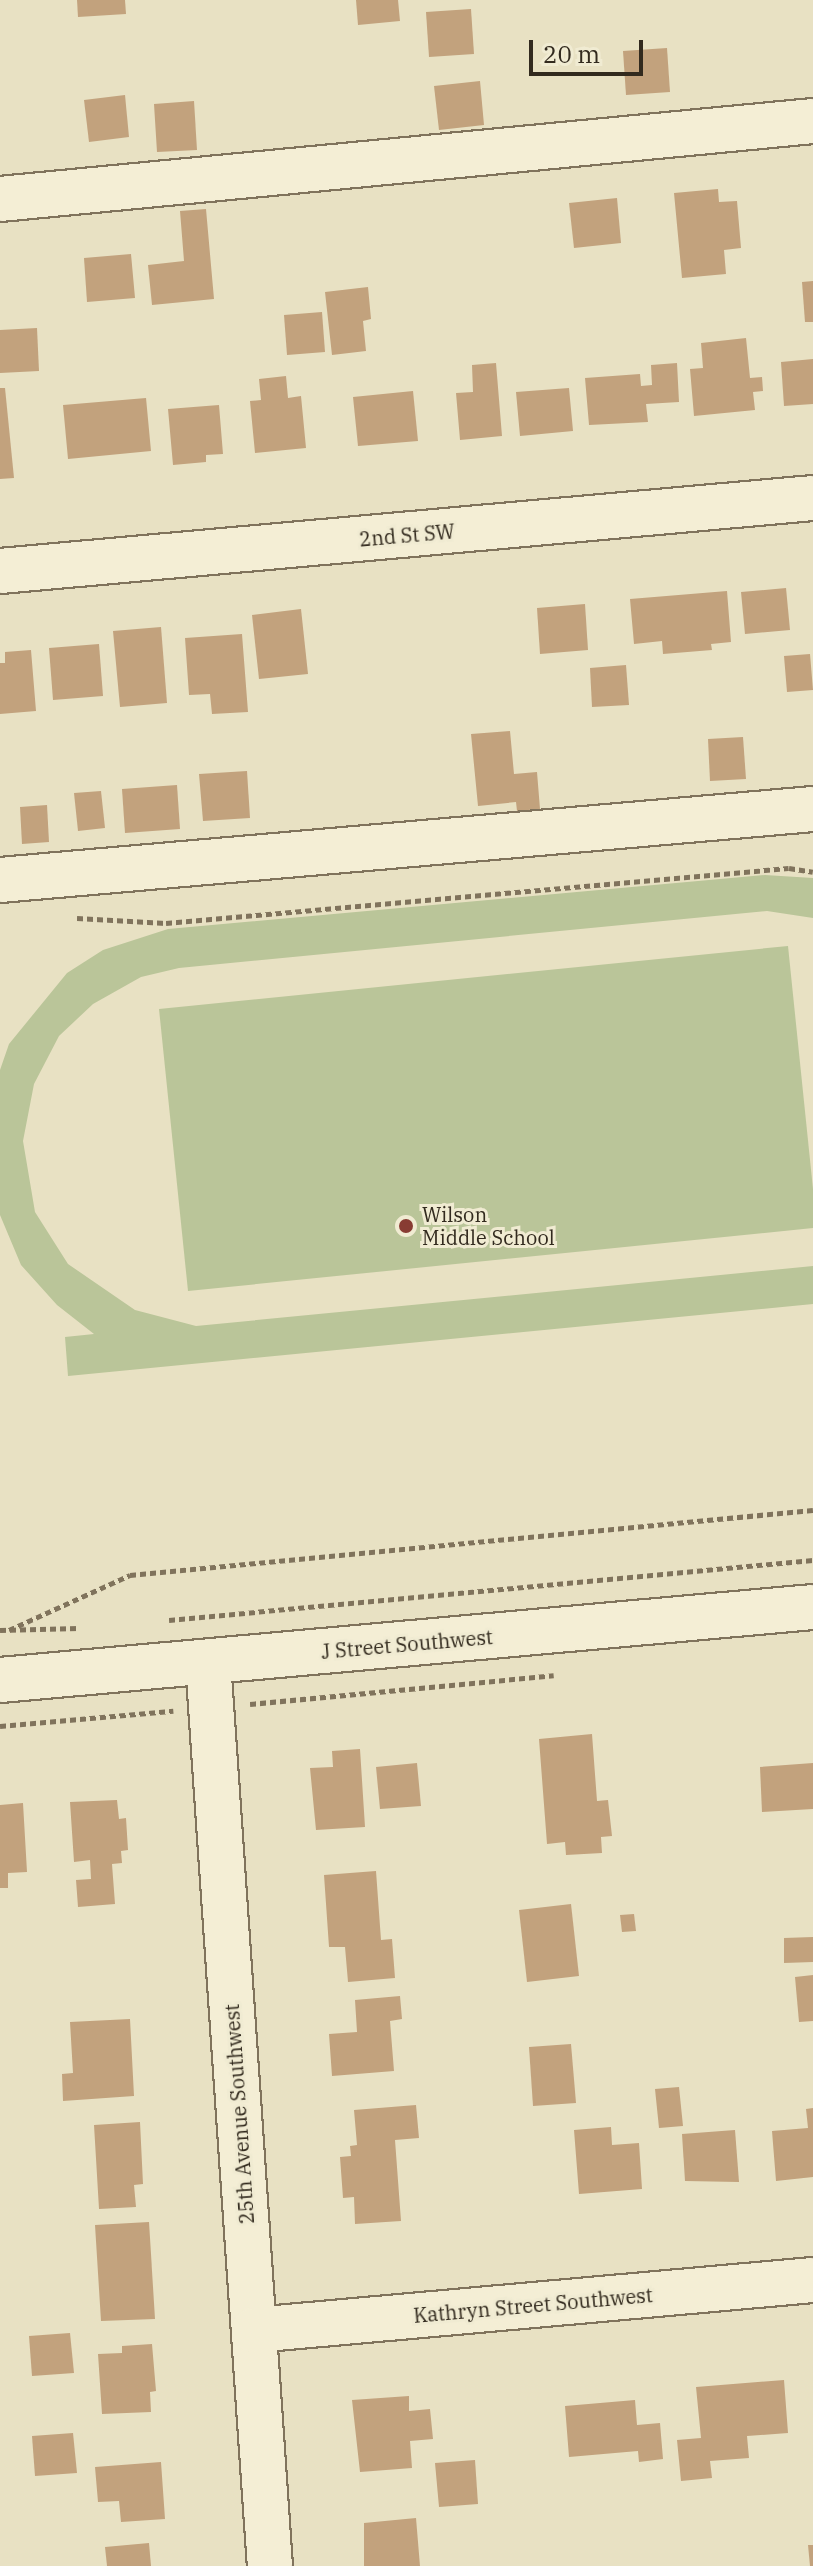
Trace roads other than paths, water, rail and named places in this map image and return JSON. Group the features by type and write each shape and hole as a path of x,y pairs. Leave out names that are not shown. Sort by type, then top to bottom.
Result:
{"street":[{"path":"0,199 813,121"},
{"name":"2nd St SW","path":"0,571 813,498"},
{"path":"0,880 813,809"},
{"name":"J Street Southwest","path":"0,1680 813,1607"},
{"name":"25th Avenue Southwest","path":"208,1662 270,2566"},
{"name":"Kathryn Street Southwest","path":"254,2330 813,2280"}],"place":[{"name":"Wilson Middle School","path":"406,1226"}]}
